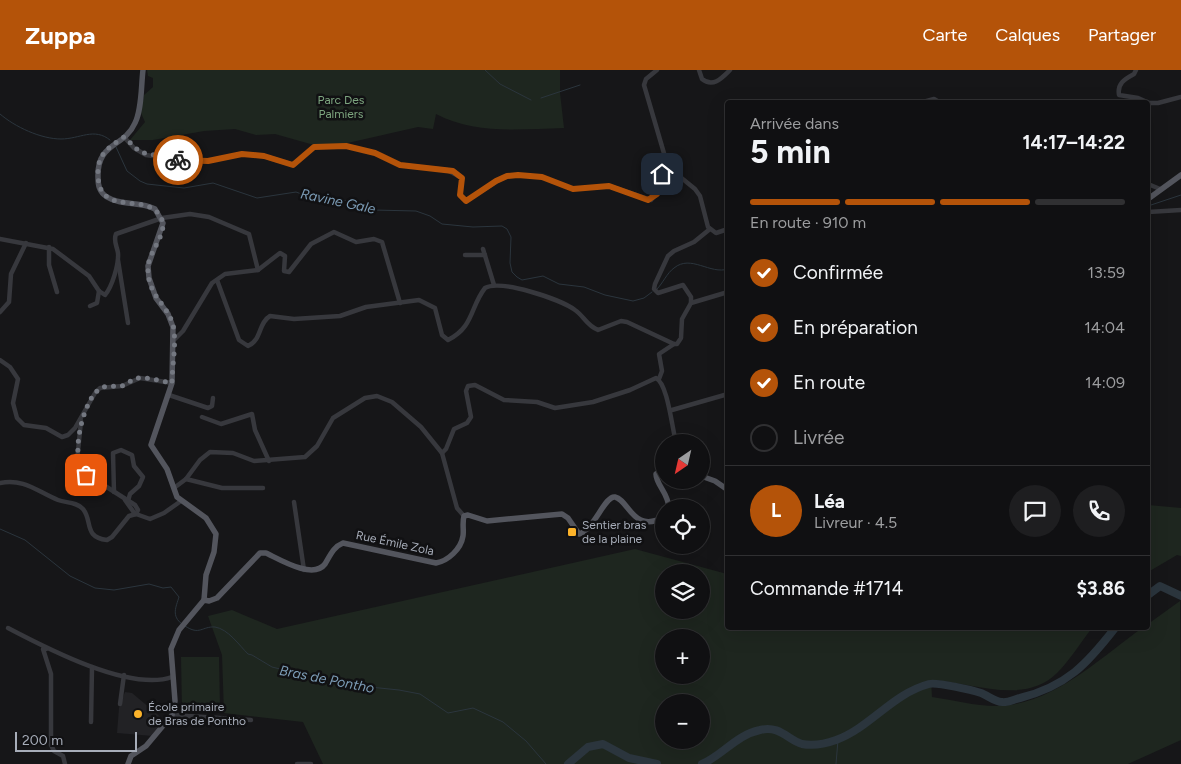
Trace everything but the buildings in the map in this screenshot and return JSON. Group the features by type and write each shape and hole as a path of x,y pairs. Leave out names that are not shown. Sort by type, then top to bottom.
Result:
{"main road":[{"path":"128,764 131,756 146,746 172,715 175,701 171,649 179,630 204,600 206,574 214,552 216,534 206,518 181,501 167,469 151,442 172,383 174,340 171,320 156,298 149,278 150,257 163,228 162,218 151,207 113,200 105,195 100,188 99,160 107,148 124,137 137,119 143,70"},
{"path":"1150,198 1181,175"},
{"path":"710,479 725,488"},
{"path":"464,516 468,515 487,521 562,514 568,518 578,534 589,529 605,503 615,497 634,516 641,519 655,519"},
{"name":"Rue Émile Zola","path":"304,570 318,570 323,566 333,550 343,543 424,561 444,562 449,559 462,540 464,516"},
{"path":"204,600 209,601 217,598 260,553 266,553 304,570"}],"street":[{"path":"657,70 646,80 644,85 668,166 695,188 700,196 705,221 710,229 716,232 725,230"},
{"path":"699,70 702,78 712,82 717,82 730,70"},
{"path":"1136,70 1134,74 1122,81 1118,89 1119,95 1142,100"},
{"path":"1150,103 1158,103 1181,97"},
{"path":"124,137 140,152 186,161 208,161 242,154 264,156 293,165 314,147 346,146 375,153 400,165 453,171 462,178 460,195 466,201 496,181 507,176 518,175 542,177 573,189 609,186 648,200 657,194 663,171 668,166"},
{"path":"1150,185 1160,190"},
{"path":"1150,212 1181,210"},
{"path":"128,323 115,240 116,234 162,218 196,214 209,217 246,231 250,237 258,270"},
{"path":"675,434 672,410 668,406 659,380 662,371 659,354 677,344 681,338 682,320 692,303 691,297 683,285 658,293 654,289 668,256 674,251 694,242 710,229"},
{"path":"174,340 193,316 210,285 217,280 229,273 258,270 282,253 285,256 284,270 289,272 311,244 334,232 356,242 377,239 384,244 400,303"},
{"path":"0,239 49,247 89,276 99,291 105,295 118,259"},
{"path":"0,312 2,307 10,300 11,274 26,243"},
{"path":"49,247 49,265 57,292"},
{"path":"484,249 494,285"},
{"path":"466,255 485,255"},
{"path":"217,280 239,340 248,346 257,340 263,322 270,316 294,319 340,316 366,307 419,300 430,304 438,313 442,335 448,340 469,322 485,288 494,285 537,293 571,307 576,310 586,324 598,330 621,321 627,322 674,344"},
{"path":"90,306 98,303 99,291"},
{"path":"692,303 725,293"},
{"path":"0,360 10,367 18,379 13,408 17,418 24,425 46,428 64,437 81,420 95,393 104,386 122,386 140,378 172,383"},
{"path":"442,453 454,429 467,422 471,417 466,391 468,386 475,385 504,400 526,400 555,408 593,402 630,390 656,378 659,380"},
{"path":"169,395 208,408 212,406 213,398"},
{"path":"672,410 725,395"},
{"path":"174,488 186,479 200,460 210,452 228,452 251,461 302,458 309,455 334,418 366,398 377,396 392,402 421,427 442,453 457,508 464,516"},
{"path":"202,416 221,424 252,414 255,430 269,461"},
{"path":"81,420 78,466 82,472 137,508 136,514"},
{"path":"114,492 113,453 121,450 132,455 134,466 143,476 140,484 130,494 128,501"},
{"path":"186,479 222,488 263,488"},
{"path":"0,483 21,483 59,500 79,506 86,514 89,529 103,540 112,537 124,519 136,514"},
{"path":"122,498 136,514 150,519 181,501"},
{"path":"294,502 304,570"},
{"path":"8,628 48,649 92,667 153,681 172,677"},
{"path":"48,649 43,649 49,667 51,682 50,740 53,749 63,756 64,764"},
{"path":"91,722 92,667"},
{"path":"120,704 124,675"},
{"path":"172,715 251,720"},
{"path":"297,764 312,764"}],"shaded area":[{"name":"École primaire de Bras de Pontho","path":"125,692 132,693 164,720 153,736 117,733 119,708"}],"green space":[{"name":"Parc Des Palmiers","path":"147,70 560,70 560,93 564,128 515,130 482,128 451,121 436,114 433,129 418,127 343,144 314,145 275,134 256,135 235,129 204,131 153,140 130,140 145,122 141,113 144,95 153,87 153,78 148,76"},
{"path":"1150,505 1181,508 1181,556 1177,555 1150,571"},
{"path":"635,549 690,564 655,564 655,619 710,619 710,569 725,573 725,630 1091,630 1057,673 1044,683 1029,688 997,690 931,680 932,697 1000,706 1020,703 1058,688 1093,665 1139,630 1150,630 1150,623 1180,601 1181,740 1128,764 323,764 303,722 224,713 222,655 208,616 232,610 277,629"},
{"path":"181,657 219,657 220,709 182,710"}],"waterway":[{"path":"485,70 500,84 531,100"},
{"path":"541,98 580,85"},
{"name":"Ravine Gale","path":"0,114 21,128 45,137 68,139 98,134 110,140"},
{"name":"Ravine Gale","path":"116,147 127,171 147,184 184,188 213,183 257,198 296,192 315,199 351,201 373,210 416,211 430,216 442,224 473,227 502,226 507,229 511,237 510,263 512,272 522,280 543,276 559,284 584,287 605,295 633,301 644,298 652,292"},
{"name":"Ravine Gale","path":"1150,205 1181,195"},
{"name":"Ravine Gale","path":"657,289 672,270 680,264 687,263 725,269"},
{"name":"Bras de Pontho","path":"0,529 25,540 70,576 95,588 114,590 149,584 163,588 171,587 179,597 175,615 182,624"},
{"path":"1150,594 1160,586 1181,596"},
{"name":"Bras de Pontho","path":"185,626 194,630 211,627 220,628 233,638 248,654 272,667 341,684 420,694 448,713 473,708 503,722 526,741 546,764"},
{"path":"702,764 717,756 744,736 760,730 778,731 806,745 828,743 849,734 904,695 929,684 947,685 970,690 1002,702 1036,693 1051,687 1075,672 1113,630"},
{"path":"836,764 838,740"},
{"path":"568,764 588,747 603,744 629,758 657,764"}],"way so far":[{"path":"86,475 80,470 77,461 81,420 95,393 104,386 122,386 137,378 172,383 174,340 171,320 156,298 149,278 148,266 163,228 162,218 151,207 113,200 102,193 98,184 99,160 107,148 124,137 134,148 146,155 178,160"}],"place":[{"name":"Sentier bras de la plaine","path":"572,532"},
{"name":"École primaire de Bras de Pontho","path":"138,714"}],"route":[{"path":"178,160 208,161 242,154 264,156 293,165 314,147 346,146 375,153 400,165 453,171 462,178 460,195 463,201 471,199 496,181 507,176 518,175 542,177 560,186 573,189 600,185 618,187 644,199 651,200 657,194 661,185 662,174"}]}
